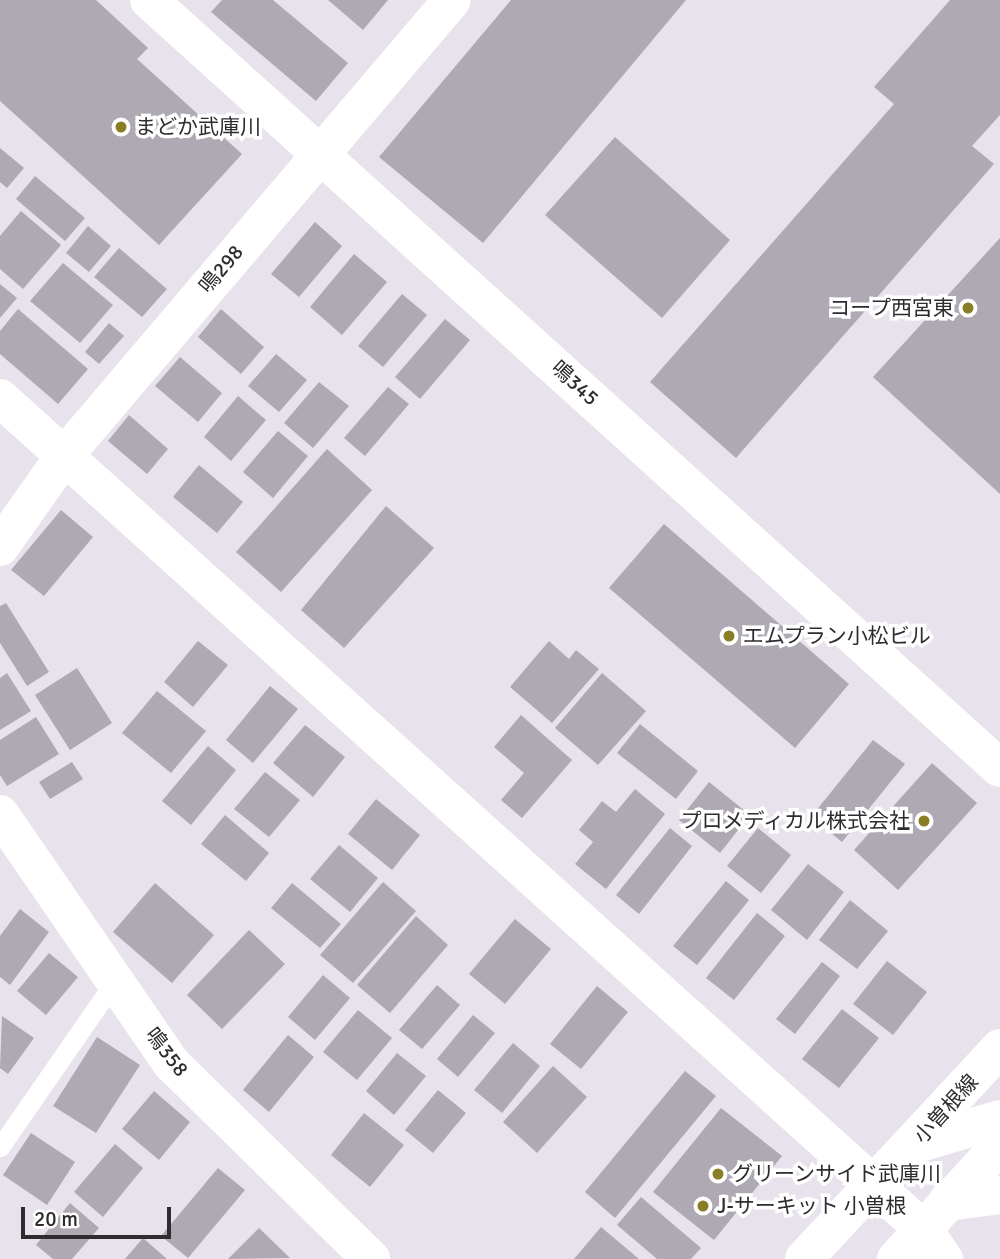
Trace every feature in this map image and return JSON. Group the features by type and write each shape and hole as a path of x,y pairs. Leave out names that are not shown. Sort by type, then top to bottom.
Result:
{"street":[{"name":"鳴345","path":"149,0 1000,768"},
{"name":"鳴298","path":"0,547 65,455 319,151 452,0"},
{"path":"0,398 873,1183 938,1230"},
{"name":"鳴358","path":"0,814 172,1064 371,1259"},
{"name":"小曽根線","path":"804,1259 873,1183 913,1145 1000,1048"},
{"path":"913,1145 1000,1119"},
{"path":"938,1230 1000,1145"},
{"path":"896,1259 938,1230 1000,1195"}],"lane":[{"path":"0,1147 116,981"}],"building":[{"name":"まどか武庫川","path":"0,0 96,0 148,48 137,59 242,154 159,245 0,101"},
{"path":"222,0 273,0 348,63 316,101 211,12"},
{"path":"328,0 388,0 363,30"},
{"path":"511,0 686,0 483,243 379,157"},
{"path":"950,0 1000,0 1000,115 972,146 994,164 736,458 650,382 894,104 874,87"},
{"path":"615,137 730,240 662,318 545,215"},
{"path":"0,148 24,168 7,188 0,182"},
{"path":"35,176 85,218 65,241 16,199"},
{"path":"21,211 61,245 23,289 0,269 0,236"},
{"path":"315,222 342,246 299,297 271,274"},
{"path":"88,226 111,246 89,272 66,253"},
{"name":"コープ西宮東","path":"1000,238 1000,494 873,377"},
{"path":"119,248 167,289 142,317 94,277"},
{"path":"354,254 387,282 342,335 310,307"},
{"path":"63,263 113,305 80,343 30,301"},
{"path":"0,284 17,298 0,318"},
{"path":"402,294 427,315 383,367 358,346"},
{"path":"18,309 88,369 58,404 0,354 0,331"},
{"path":"221,309 264,347 241,374 198,337"},
{"path":"445,319 470,340 420,399 395,377"},
{"path":"109,323 124,336 99,364 85,352"},
{"path":"276,354 307,380 279,412 248,386"},
{"path":"180,357 222,393 198,422 155,386"},
{"path":"319,382 349,406 313,448 284,423"},
{"path":"388,387 409,404 365,456 344,438"},
{"path":"238,396 266,420 231,461 204,437"},
{"path":"129,415 168,449 147,474 108,441"},
{"path":"278,431 308,456 273,498 243,472"},
{"path":"327,449 372,490 281,592 236,552"},
{"path":"199,465 243,502 217,533 173,497"},
{"path":"386,506 434,548 344,648 301,610"},
{"path":"61,510 93,537 44,596 11,570"},
{"name":"エムプラン小松ビル","path":"664,524 849,684 795,748 609,588"},
{"path":"6,603 49,672 27,686 0,643 0,606"},
{"path":"198,641 228,665 193,707 164,682"},
{"path":"549,641 569,659 576,650 599,669 552,723 510,687"},
{"path":"77,668 112,723 70,750 35,695"},
{"path":"7,673 31,711 0,730 0,678"},
{"path":"602,673 646,711 598,765 555,728"},
{"path":"270,686 298,709 253,763 226,740"},
{"path":"157,691 206,731 171,773 122,733"},
{"path":"521,715 572,760 522,818 501,800 524,773 494,747"},
{"path":"36,717 59,754 7,786 0,775 0,740"},
{"path":"640,724 698,771 676,799 617,753"},
{"path":"305,725 345,757 313,797 273,763"},
{"path":"873,740 905,764 842,842 811,817"},
{"path":"208,746 236,770 191,825 162,801"},
{"path":"72,762 83,779 50,799 39,782"},
{"path":"932,763 977,803 898,890 854,850"},
{"path":"265,772 300,800 269,837 234,809"},
{"path":"709,782 750,815 720,853 679,820"},
{"path":"635,789 665,814 606,889 575,864 593,842 579,830 602,801 616,812"},
{"path":"376,799 420,835 392,870 348,834"},
{"path":"225,815 269,853 246,881 201,844"},
{"path":"670,828 692,846 639,914 616,895"},
{"path":"758,828 791,855 761,893 727,866"},
{"path":"339,845 378,878 350,912 310,879"},
{"path":"808,864 844,892 807,940 771,910"},
{"path":"726,881 749,900 697,965 673,946"},
{"path":"383,882 416,911 353,983 320,955"},
{"path":"155,883 214,935 172,983 113,932"},
{"path":"292,883 341,924 320,948 271,908"},
{"path":"850,900 888,931 857,969 819,940"},
{"path":"20,909 49,932 10,985 0,977 0,936"},
{"path":"757,913 785,936 734,1000 706,978"},
{"path":"416,916 448,945 390,1013 357,985"},
{"path":"515,919 551,949 505,1004 469,974"},
{"path":"249,930 285,964 222,1029 187,995"},
{"path":"49,953 78,977 46,1015 17,991"},
{"path":"887,961 927,992 893,1035 853,1004"},
{"path":"822,962 840,976 795,1034 776,1019"},
{"path":"323,975 350,998 315,1040 288,1017"},
{"path":"437,985 460,1005 422,1049 399,1030"},
{"path":"597,986 628,1012 581,1069 550,1044"},
{"path":"842,1009 879,1038 839,1088 802,1059"},
{"path":"358,1010 392,1038 357,1080 323,1052"},
{"path":"473,1015 495,1033 458,1077 437,1059"},
{"path":"2,1016 34,1038 8,1074 0,1068"},
{"path":"288,1035 314,1057 269,1112 243,1090"},
{"path":"97,1037 140,1065 96,1133 53,1106"},
{"path":"513,1043 540,1066 502,1113 474,1090"},
{"path":"397,1053 426,1076 394,1115 366,1091"},
{"path":"553,1066 587,1097 537,1153 503,1122"},
{"path":"685,1071 716,1096 615,1218 585,1192"},
{"path":"438,1090 466,1113 433,1153 405,1130"},
{"path":"154,1091 190,1122 159,1160 122,1129"},
{"name":"グリーンサイド武庫川","path":"721,1108 782,1156 714,1240 653,1192"},
{"path":"364,1113 404,1145 370,1187 331,1155"},
{"path":"31,1133 75,1162 47,1205 3,1175"},
{"path":"115,1144 143,1168 103,1217 74,1192"},
{"path":"218,1168 245,1190 188,1258 161,1236"},
{"path":"641,1197 701,1248 691,1259 657,1259 617,1225"},
{"path":"70,1203 99,1228 72,1259 53,1259 36,1245"},
{"path":"601,1227 639,1259 574,1259"},
{"path":"259,1228 290,1258 228,1259"},
{"path":"143,1238 167,1259 125,1259"}],"place":[{"name":"まどか武庫川","path":"121,127"},
{"name":"コープ西宮東","path":"968,308"},
{"name":"エムプラン小松ビル","path":"729,636"},
{"name":"プロメディカル株式会社","path":"924,821"},
{"name":"グリーンサイド武庫川","path":"718,1174"},
{"name":"J-サーキット 小曽根","path":"703,1206"}]}
